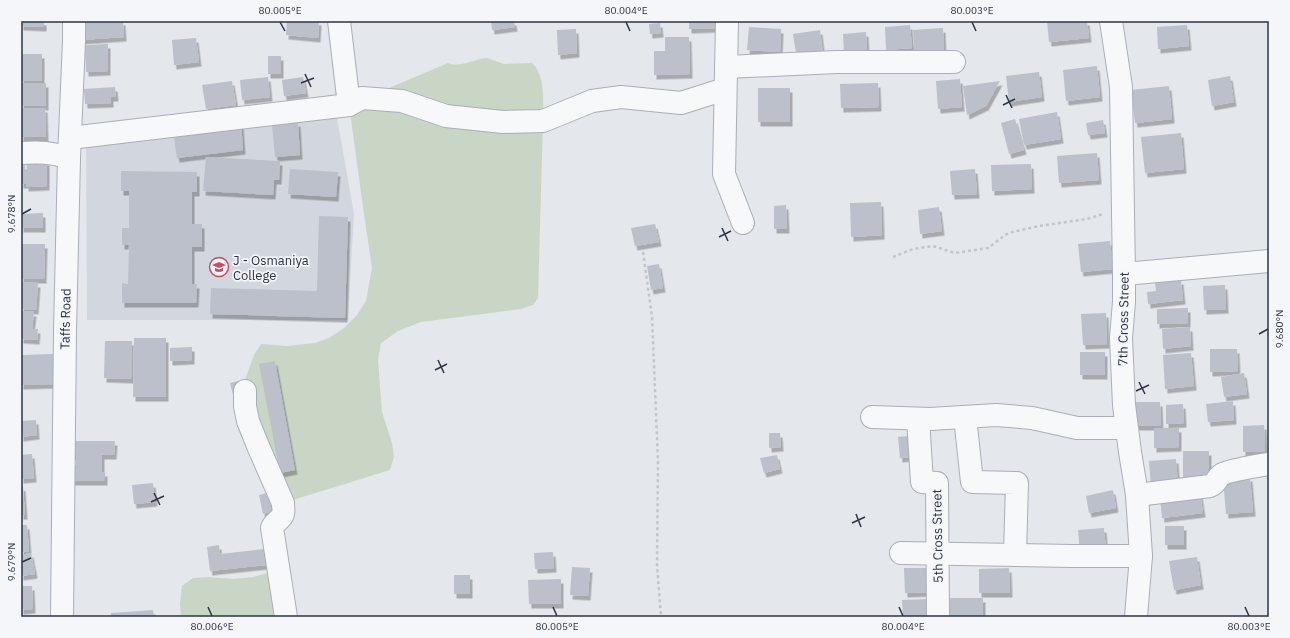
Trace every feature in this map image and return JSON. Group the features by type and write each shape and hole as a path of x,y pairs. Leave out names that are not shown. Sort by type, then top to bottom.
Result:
{"street":[{"name":"Taffs Road","path":"62,617 65,331 74,21"},
{"path":"339,21 349,105"},
{"path":"727,21 724,174 743,223"},
{"name":"7th Cross Street","path":"1111,21 1121,87 1124,274 1124,302 1121,338 1124,405 1126,428 1137,495 1141,556 1136,617"},
{"path":"726,67 837,62 954,62"},
{"path":"21,153 41,152 56,154 70,148 349,105 362,98 402,101 446,116 503,122 542,121 592,101 621,97 682,103 725,89"},
{"path":"1124,274 1269,261"},
{"path":"245,391 245,406 248,421 283,503 283,514 280,519 274,523 272,528 286,617"},
{"path":"872,417 918,419 996,415 1032,418 1077,428 1126,428"},
{"path":"965,417 972,482 1017,483 1015,555"},
{"name":"5th Cross Street","path":"918,419 922,482 937,483 938,617"},
{"path":"1137,495 1210,486 1215,484 1222,474 1269,464"},
{"path":"901,553 1141,556"}],"path":[{"path":"893,257 913,249 933,246 955,253 988,248 1008,233 1039,226 1087,219 1122,207"},
{"path":"643,252 652,317 658,461 657,565 660,617"}],"shaded area":[{"name":"J - Osmaniya College","path":"336,112 354,214 348,320 87,320 86,139"}],"green space":[{"path":"487,58 504,64 532,63 540,75 542,82 543,107 538,298 533,305 521,309 421,322 398,331 381,343 378,360 382,412 392,443 394,457 390,470 283,503 245,406 245,380 254,355 261,344 288,346 315,343 329,338 344,328 357,315 366,301 372,268 349,105 448,63 462,64"},
{"path":"279,570 286,617 181,617 180,604 182,586 193,578 209,577 233,579 253,577"}],"building":[{"path":"21,21 44,21 44,27 21,26"},
{"path":"80,21 123,21 124,37 81,40"},
{"path":"287,21 319,21 318,38 286,35"},
{"path":"491,21 514,21 515,27 492,30"},
{"path":"689,21 717,21 717,28 689,29"},
{"path":"1047,21 1087,21 1089,38 1049,42"},
{"path":"660,23 661,33 650,34 649,24"},
{"path":"910,25 912,48 886,50 885,27"},
{"path":"1187,25 1189,46 1158,49 1157,27"},
{"path":"749,27 781,29 780,52 747,50"},
{"path":"943,28 944,54 915,62 913,30"},
{"path":"576,29 577,53 558,55 557,30"},
{"path":"820,30 823,55 797,59 793,34"},
{"path":"866,32 867,50 844,52 843,34"},
{"path":"665,37 689,37 690,74 654,75 654,51 665,51"},
{"path":"196,38 199,62 174,65 172,40"},
{"path":"108,44 108,71 86,72 85,45"},
{"path":"21,54 42,54 42,81 21,81"},
{"path":"268,56 281,56 281,74 268,74"},
{"path":"1097,66 1100,97 1066,101 1063,70"},
{"path":"1039,72 1042,97 1009,102 1006,76"},
{"path":"1230,76 1234,102 1212,106 1208,80"},
{"path":"268,77 270,97 242,100 240,80"},
{"path":"303,77 306,93 284,96 282,80"},
{"path":"960,79 962,107 938,109 936,81"},
{"path":"232,81 236,105 206,109 202,85"},
{"path":"1000,81 986,106 967,115 963,86"},
{"path":"21,83 46,83 46,106 21,106"},
{"path":"878,83 879,107 841,108 840,84"},
{"path":"1169,86 1172,119 1135,123 1131,90"},
{"path":"115,87 116,97 111,97 111,103 85,104 84,89"},
{"path":"758,88 790,88 790,122 758,122"},
{"path":"21,108 45,108 46,137 21,137"},
{"path":"1057,112 1061,139 1024,145 1019,119"},
{"path":"1015,119 1024,150 1009,154 1001,123"},
{"path":"1103,120 1105,133 1088,135 1086,123"},
{"path":"298,122 300,155 275,157 272,125"},
{"path":"241,123 243,150 177,158 173,131"},
{"path":"1181,133 1184,169 1145,173 1141,137"},
{"path":"1097,153 1099,180 1059,183 1057,156"},
{"path":"206,157 280,161 279,180 274,180 273,195 203,191"},
{"path":"27,161 47,161 47,186 26,187"},
{"path":"1031,164 1032,189 992,191 991,165"},
{"path":"21,165 25,165 26,184 21,184"},
{"path":"290,169 338,172 336,197 288,194"},
{"path":"975,169 977,194 952,195 950,171"},
{"path":"121,171 197,172 197,192 192,192 192,224 202,224 202,247 192,247 192,284 197,284 196,303 122,303 122,283 128,284 129,245 122,245 122,228 129,228 129,191 121,191"},
{"path":"881,202 882,235 851,237 850,203"},
{"path":"786,205 787,229 774,229 774,206"},
{"path":"939,207 942,231 920,234 918,210"},
{"path":"43,213 43,228 21,228 21,214"},
{"path":"319,216 348,217 345,318 210,314 211,288 317,291"},
{"path":"655,224 659,242 635,246 631,228"},
{"path":"1110,241 1113,269 1081,272 1078,244"},
{"path":"21,244 45,244 44,279 21,279"},
{"path":"659,264 663,288 651,290 647,266"},
{"path":"1181,280 1183,300 1148,304 1147,292 1156,291 1155,283"},
{"path":"21,282 38,283 36,310 21,309"},
{"path":"1225,285 1226,309 1204,310 1203,286"},
{"path":"1188,308 1188,323 1157,324 1157,309"},
{"path":"21,311 34,312 32,329 38,329 37,340 21,339"},
{"path":"1106,313 1107,344 1083,345 1081,314"},
{"path":"1190,327 1191,346 1163,349 1162,329"},
{"path":"134,338 166,338 166,397 133,397"},
{"path":"105,341 132,341 131,379 104,378"},
{"path":"192,347 192,360 170,361 170,348"},
{"path":"1210,349 1237,349 1238,371 1210,372"},
{"path":"1080,352 1105,352 1105,375 1080,375"},
{"path":"1191,353 1194,386 1165,389 1163,355"},
{"path":"53,354 54,384 21,385 21,355"},
{"path":"275,361 295,470 280,473 259,364"},
{"path":"1244,373 1247,394 1224,397 1221,377"},
{"path":"239,381 241,393 233,395 230,383"},
{"path":"1233,401 1234,420 1208,422 1206,404"},
{"path":"1136,402 1160,402 1161,426 1136,426"},
{"path":"1183,404 1184,423 1166,424 1166,405"},
{"path":"36,420 37,435 21,437 21,421"},
{"path":"1264,425 1265,451 1243,452 1243,426"},
{"path":"1154,428 1179,428 1179,447 1154,448"},
{"path":"769,433 780,433 781,447 769,448"},
{"path":"918,435 920,456 900,458 898,437"},
{"path":"65,441 115,441 114,455 102,455 102,472 105,472 105,481 68,481 68,465 76,465 76,455 65,455"},
{"path":"1183,451 1209,451 1209,476 1183,477"},
{"path":"32,454 34,478 21,479 21,455"},
{"path":"777,455 780,469 764,473 760,458"},
{"path":"1176,459 1178,486 1151,487 1149,461"},
{"path":"1250,477 1253,512 1226,514 1223,479"},
{"path":"153,483 155,502 134,504 132,485"},
{"path":"23,486 25,515 21,515 21,487"},
{"path":"1113,490 1116,508 1089,513 1086,496"},
{"path":"275,491 279,510 263,514 259,495"},
{"path":"1200,493 1203,513 1162,518 1160,498"},
{"path":"21,525 27,525 29,551 21,552"},
{"path":"1165,526 1184,526 1184,545 1165,545"},
{"path":"1104,528 1106,551 1080,553 1078,530"},
{"path":"219,545 220,554 264,549 266,565 210,571 207,547"},
{"path":"553,552 554,568 535,569 534,553"},
{"path":"31,553 35,574 21,576 21,555"},
{"path":"1197,557 1201,585 1174,590 1169,561"},
{"path":"572,567 590,568 588,596 570,595"},
{"path":"904,568 931,568 931,592 905,593"},
{"path":"1009,568 1010,593 979,593 979,569"},
{"path":"454,575 470,575 470,594 454,594"},
{"path":"561,579 561,604 529,604 528,580"},
{"path":"21,586 32,586 33,609 21,610"},
{"path":"950,598 983,598 983,617 950,617"},
{"path":"931,599 931,617 903,617 902,600"},
{"path":"153,610 154,617 111,617 111,613"}],"place":[{"name":"J - Osmaniya College","path":"219,267"}]}
